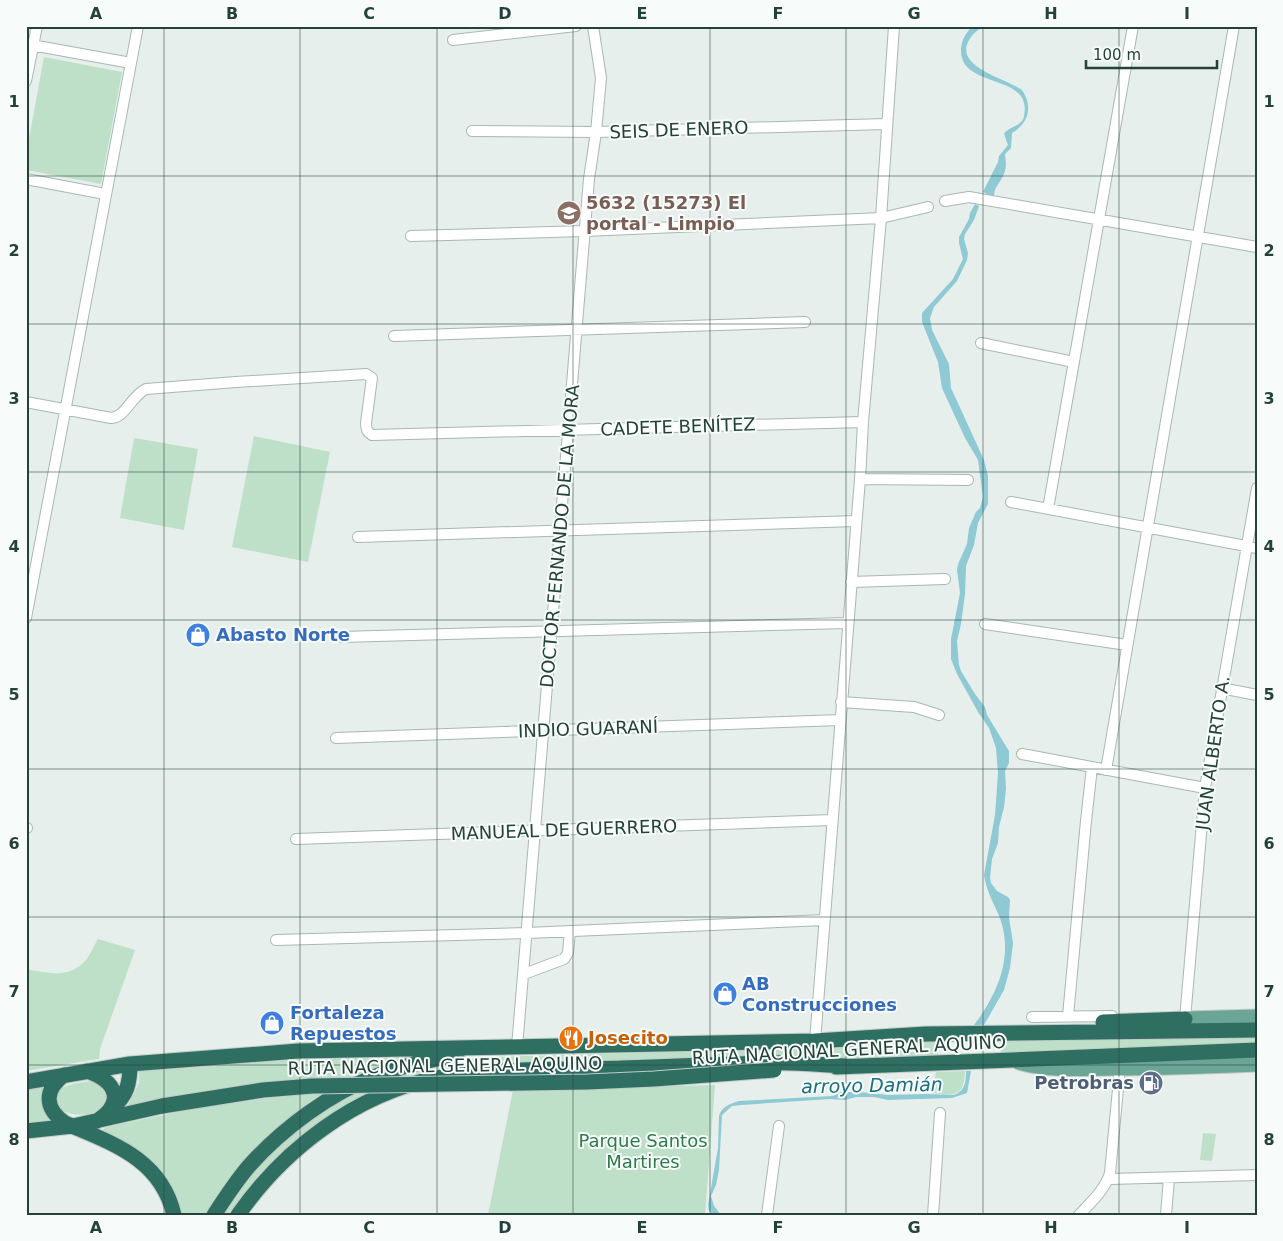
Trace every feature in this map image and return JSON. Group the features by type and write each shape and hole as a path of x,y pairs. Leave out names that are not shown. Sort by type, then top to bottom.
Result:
{"highway":[{"path":"1051,1033 1085,1022 1185,1017"},
{"name":"RUTA NACIONAL GENERAL AQUINO","path":"26,1082 130,1064 298,1051 815,1041 926,1034 1257,1030"},
{"path":"214,1215 249,1166 277,1138 316,1108 351,1087 375,1076 423,1061 514,1047"},
{"name":"RUTA NACIONAL GENERAL AQUINO","path":"26,1131 73,1126 162,1106 263,1090 312,1086 587,1082 845,1066 1257,1050"},
{"path":"238,1215 273,1172 291,1154 322,1129 379,1097 434,1079 461,1074 515,1071 775,1062 845,1066"},
{"path":"96,1122 121,1100 129,1086 130,1064"},
{"path":"87,1071 100,1076 112,1087 114,1101 109,1111"},
{"path":"64,1075 51,1088 48,1098 51,1108 57,1117 118,1146 141,1161 158,1179 174,1215"}],"main road":[{"path":"1185,1017 1257,1017"},
{"path":"1102,1057 1257,1064"},
{"path":"1013,1060 1032,1066 1059,1069 1257,1064"}],"street":[{"path":"26,81 30,44 37,26"},
{"path":"26,618 138,26"},
{"path":"453,40 576,26"},
{"name":"DOCTOR FERNANDO DE LA MORA","path":"514,1047 524,974 589,179 601,78 593,26"},
{"path":"815,1041 850,582 881,218 894,26"},
{"path":"1048,509 1133,26"},
{"path":"1106,770 1234,26"},
{"path":"30,44 130,63"},
{"name":"SEIS DE ENERO","path":"472,131 596,132 886,124"},
{"path":"26,179 105,194"},
{"path":"945,201 969,197 1257,248"},
{"path":"411,236 585,231 881,218 928,207"},
{"path":"394,336 805,322"},
{"path":"981,343 1074,362"},
{"name":"CADETE BENÍTEZ","path":"66,410 117,418 139,392 146,389 366,374 372,378 366,428 372,435 863,422"},
{"path":"26,402 66,410"},
{"path":"860,479 968,480"},
{"name":"JUAN ALBERTO A.","path":"1185,1017 1205,788 1221,688 1252,547 1257,488"},
{"path":"1010,502 1252,547"},
{"path":"358,537 856,521"},
{"path":"850,582 945,579"},
{"path":"341,638 847,623"},
{"path":"985,624 1127,645"},
{"path":"1221,688 1257,695"},
{"path":"841,702 914,707 939,715"},
{"name":"INDIO GUARANÍ","path":"336,738 840,720"},
{"path":"1022,754 1205,788"},
{"path":"1068,1016 1092,767"},
{"name":"MANUEAL DE GUERRERO","path":"296,839 832,820"},
{"path":"276,940 527,933 824,920"},
{"path":"524,974 564,959 568,953 570,931"},
{"path":"1032,1016 1185,1017"},
{"path":"1079,1215 1098,1195 1109,1179 1120,1068"},
{"path":"932,1215 940,1113"},
{"path":"767,1215 779,1126"},
{"path":"1109,1179 1257,1175"},
{"path":"1166,1215 1169,1178"}],"green space":[{"path":"44,57 122,72 101,184 26,170 26,155"},
{"path":"254,436 330,452 308,562 232,547"},
{"path":"134,438 198,449 184,530 120,518"},
{"path":"98,939 135,950 100,1049 99,1059 26,1071 26,969 58,973 73,970 86,960"},
{"path":"1257,1035 1257,1046 1001,1055 1001,1039"},
{"path":"939,1041 938,1056 385,1077 459,1060 491,1057 769,1049"},
{"path":"423,1054 355,1078 128,1107 139,1083 139,1070 269,1056"},
{"path":"965,1071 963,1086 957,1093 932,1093 936,1072"},
{"path":"92,1081 101,1084 108,1097 106,1103 95,1112 81,1115 63,1111 56,1096 58,1091 63,1087"},
{"name":"Parque Santos Martires","path":"715,1085 705,1215 488,1215 513,1090"},
{"path":"44,1086 41,1103 50,1121 26,1123 26,1089"},
{"path":"382,1091 363,1100 233,1215 220,1215 254,1169 299,1127 355,1092"},
{"path":"331,1092 208,1215 178,1215 175,1203 102,1131 104,1128 188,1110"},
{"path":"1203,1133 1216,1134 1212,1161 1200,1160"}],"water":[{"path":"973,26 985,26 975,32 968,42 966,51 969,59 985,72 1022,90 1028,108 1026,119 1012,133 1011,148 1005,154 1005,172 995,189 994,197 983,192 998,162 999,156 1008,145 1004,134 1023,120 1024,102 1018,93 1008,86 983,77 972,71 964,63 961,50 962,43 966,34"},
{"path":"975,204 979,206 964,239 968,253 967,260 957,281 934,307 930,318 932,330 949,364 951,388 984,460 988,476 988,504 978,523 974,545 966,566 965,594 957,641 961,671 985,707 987,715 1009,751 1009,763 1005,771 1004,807 999,827 998,843 992,859 990,878 997,891 1010,900 1009,917 1013,943 1010,968 1004,990 984,1025 974,1025 996,988 1001,975 1005,947 1000,918 988,892 984,875 995,815 998,773 996,748 989,728 957,674 951,659 951,639 960,593 958,564 967,544 969,528 976,512 980,508 983,497 978,460 965,438 942,388 938,362 922,322 922,313 953,279 963,259 959,237"},
{"path":"966,1071 971,1071 967,1093 952,1098 888,1100 874,1097 856,1097 845,1100 830,1099 732,1106 722,1115 719,1170 716,1185 711,1196 714,1206 721,1215 713,1215 709,1211 708,1205 718,1148 719,1116 727,1106 739,1101 833,1096 841,1092 888,1095 954,1095 961,1091 964,1086"}],"place":[{"name":"5632 (15273) El portal - Limpio","path":"569,213"},
{"name":"Abasto Norte","path":"198,635"},
{"name":"AB Construcciones","path":"725,994"},
{"name":"Fortaleza Repuestos","path":"272,1023"},
{"name":"Josecito","path":"571,1038"},
{"name":"Petrobras","path":"1151,1083"}],"water label":[{"name":"arroyo Damián","path":"872,1085"}]}
